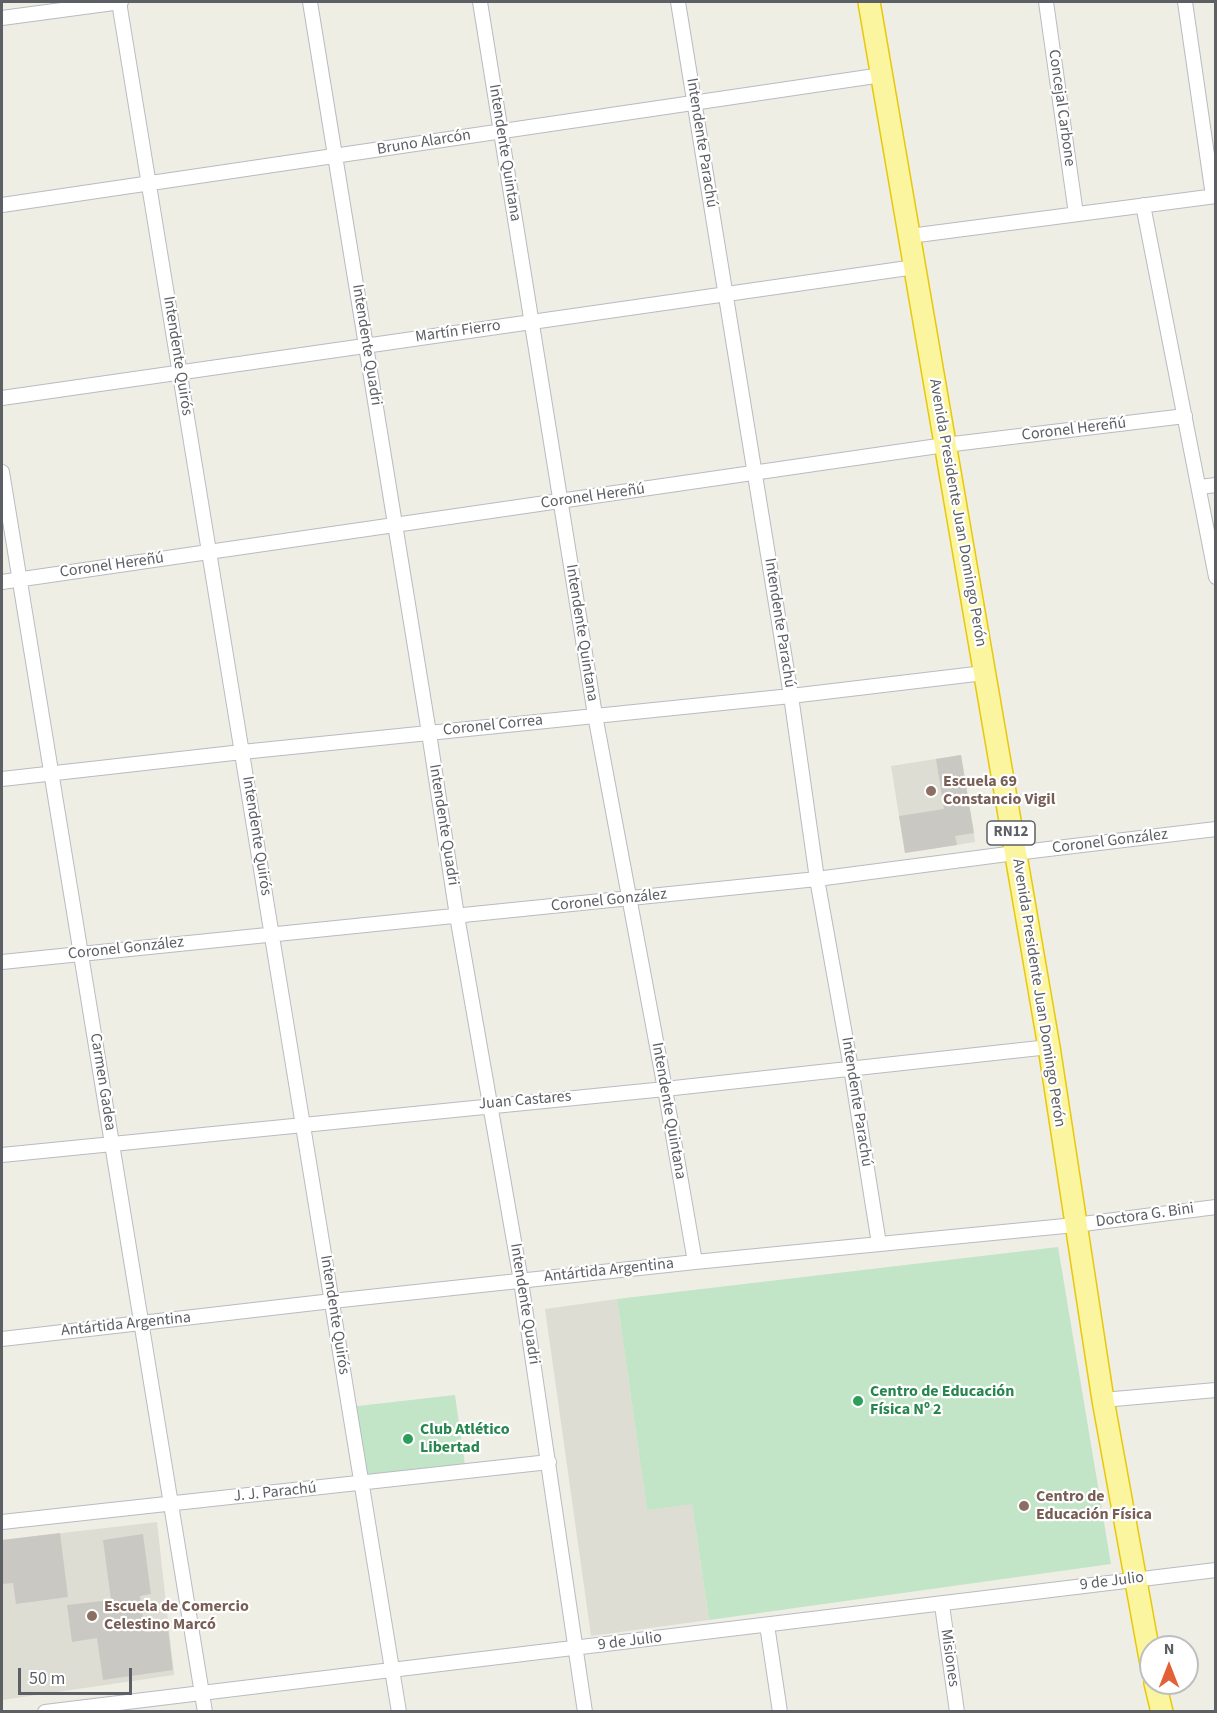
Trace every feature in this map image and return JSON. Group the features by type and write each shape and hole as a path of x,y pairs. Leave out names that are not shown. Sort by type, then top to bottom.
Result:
{"highway":[{"name":"Avenida Presidente Juan Domingo Perón","path":"869,2 1048,1047 1103,1400 1146,1635"}],"street":[{"path":"2,18 120,2"},
{"name":"Intendente Quirós","path":"120,2 399,1712"},
{"name":"Intendente Quadri","path":"310,2 457,916 521,1281 585,1712"},
{"name":"Intendente Quintana","path":"480,2 595,715 695,1262"},
{"name":"Intendente Parachú","path":"678,2 791,696 817,879 851,1068 879,1244"},
{"name":"Concejal Carbone","path":"1046,2 1076,214"},
{"path":"910,236 1214,196 1185,2"},
{"name":"Bruno Alarcón","path":"2,205 882,75"},
{"path":"1143,206 1215,577"},
{"name":"Martín Fierro","path":"2,398 915,267"},
{"name":"Coronel Hereñú","path":"2,582 945,445 1185,416"},
{"name":"Carmen Gadea","path":"2,472 205,1712"},
{"path":"1199,487 1215,485"},
{"name":"Coronel Correa","path":"2,779 984,674"},
{"name":"Coronel González","path":"2,962 817,879 1215,830"},
{"name":"Juan Castares","path":"2,1155 491,1104 665,1089 1048,1047"},
{"name":"Doctora G. Bini","path":"1075,1225 1215,1207"},
{"name":"Antártida Argentina","path":"2,1339 695,1262 1075,1225"},
{"path":"1103,1400 1215,1390"},
{"name":"J. J. Parachú","path":"2,1522 549,1462"},
{"name":"9 de Julio","path":"45,1712 942,1605 1215,1570"},
{"name":"Misiones","path":"942,1605 957,1712"},
{"path":"767,1625 780,1712"}],"shaded area":[{"name":"Escuela 69 Constancio Vigil","path":"961,755 975,842 905,853 891,766"},
{"path":"617,1299 647,1509 692,1503 709,1620 591,1636 545,1309"},
{"name":"Escuela de Comercio Celestino Marcó","path":"157,1522 174,1675 2,1700 2,1540"}],"green space":[{"name":"Centro de Educación Física Nº 2","path":"1058,1247 1111,1564 709,1620 692,1504 647,1510 617,1299"},
{"name":"Club Atlético Libertad","path":"455,1395 466,1472 362,1483 349,1407"}],"building":[{"name":"Escuela 69 Constancio Vigil","path":"961,755 974,833 955,836 957,845 905,853 899,816 944,809 936,759"},
{"path":"60,1533 68,1597 16,1604 13,1583 2,1584 2,1540"},
{"path":"143,1534 151,1594 140,1596 145,1632 168,1629 173,1670 103,1680 97,1638 72,1642 67,1605 111,1600 103,1540"}],"place":[{"name":"Escuela 69 Constancio Vigil","path":"931,791"},
{"name":"Centro de Educación Física Nº 2","path":"858,1401"},
{"name":"Club Atlético Libertad","path":"408,1439"},
{"name":"Centro de Educación Física","path":"1024,1506"},
{"name":"Escuela de Comercio Celestino Marcó","path":"92,1616"}]}
